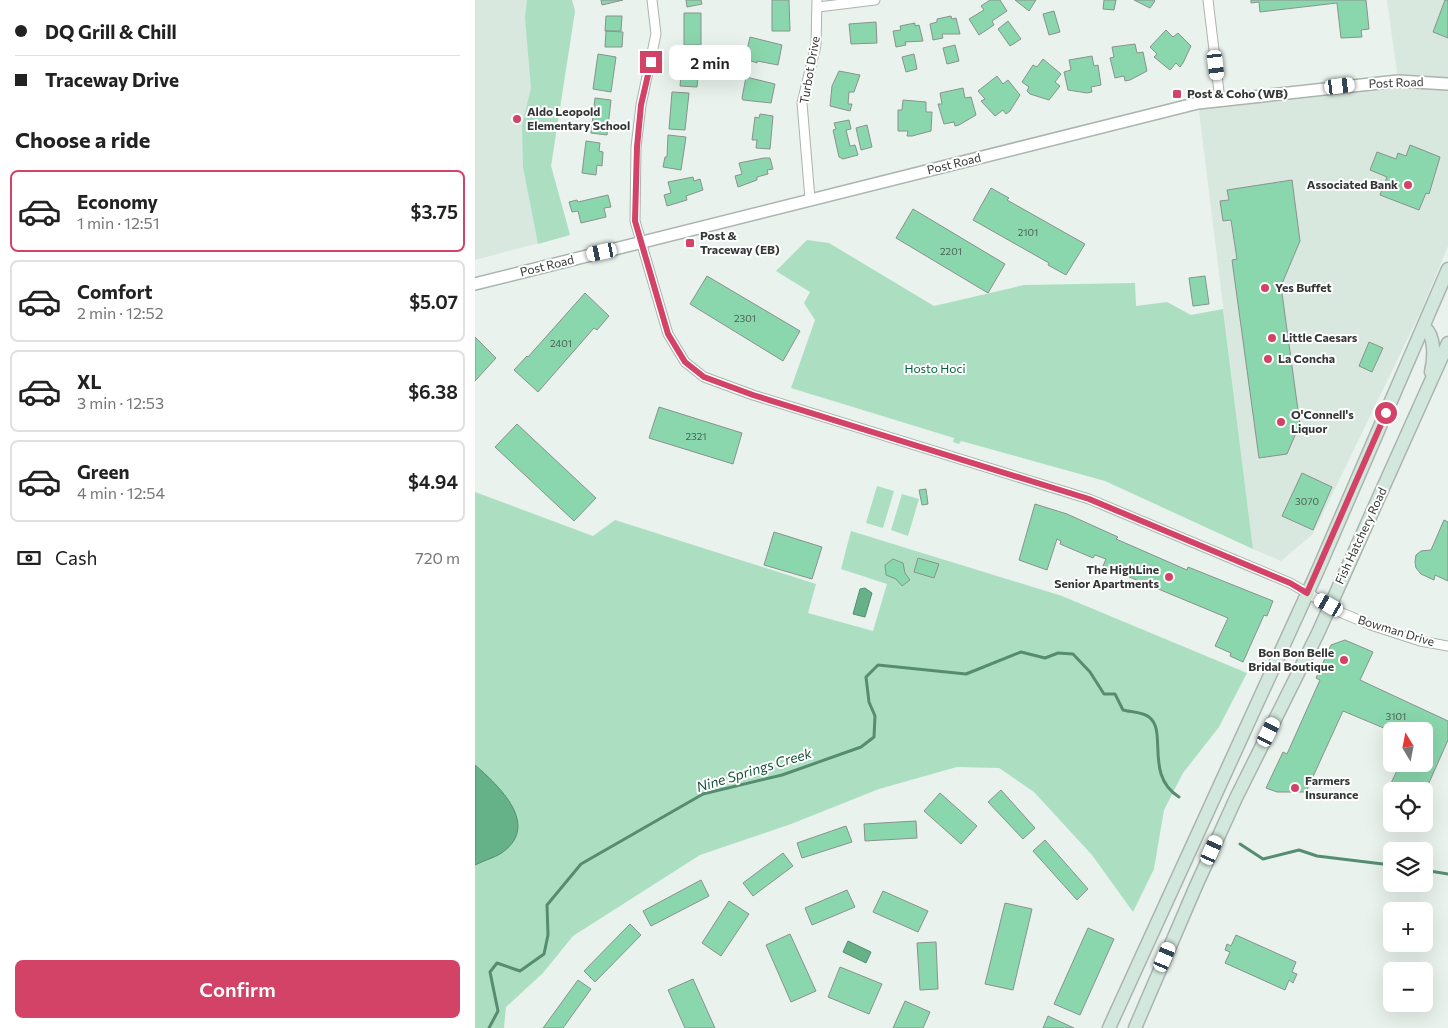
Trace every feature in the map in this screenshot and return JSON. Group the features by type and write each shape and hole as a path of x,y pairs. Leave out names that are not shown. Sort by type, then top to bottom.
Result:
{"main road":[{"name":"Fish Hatchery Road","path":"1135,1028 1224,824 1318,633 1318,599 1448,269"},
{"path":"1424,327 1429,331 1433,344 1432,368 1427,392"},
{"name":"Fish Hatchery Road","path":"1109,1028 1318,599 1427,392 1448,343"}],"street":[{"name":"Bowman Drive","path":"652,0 656,34 641,105 634,191 635,221 668,334 685,362 704,377 753,395 1089,499 1290,583 1371,625 1420,640 1448,646"},
{"path":"818,4 875,0"},
{"path":"1208,0 1220,100"},
{"name":"Turbot Drive","path":"809,200 802,103 816,45 818,4"},
{"name":"Post Road","path":"475,284 1158,112 1220,100 1398,81 1444,84 1448,95"}],"shaded area":[{"name":"Aldo Leopold Elementary School","path":"475,0 572,0 575,11 551,166 570,235 475,260"},
{"path":"1387,0 1448,0 1448,246 1421,311 1313,534 1281,561 1253,549 1198,103 1398,80"},
{"path":"865,588 872,593 865,617 853,614 860,589"},
{"path":"475,765 495,783 512,806 517,819 517,831 512,843 500,854 475,865"},
{"path":"848,941 871,952 866,963 843,952"}],"green space":[{"path":"527,0 572,0 575,11 551,166 570,235 538,244 523,167 522,125 531,88 525,18"},
{"name":"Hosto Hoci","path":"807,240 829,243 934,306 1024,285 1135,283 1136,306 1167,302 1191,315 1223,309 1253,549 1105,481 961,441 959,444 953,442 954,438 791,388 815,320 804,303 810,292 776,271"},
{"path":"877,486 894,491 883,528 866,523"},
{"path":"475,492 593,536 615,520 816,584 808,613 873,631 887,584 841,569 851,531 1062,596 1247,673 1219,727 1183,773 1164,810 1154,869 1133,912 1092,855 1034,792 999,768 957,767 879,789 791,824 700,855 573,936 543,973 506,1007 504,1028 475,1028"},
{"path":"902,494 919,499 908,536 891,530"}],"building":[{"path":"601,0 623,0 602,5"},
{"path":"686,0 701,0 702,4 687,7"},
{"path":"772,0 789,0 790,31 772,31"},
{"path":"990,0 1000,0 1007,11 992,21 994,25 979,35 969,19 984,10 981,6"},
{"path":"1015,0 1036,0 1029,11"},
{"path":"1104,0 1116,0 1114,10 1103,9"},
{"path":"1134,0 1154,0 1155,1 1150,8"},
{"path":"1251,0 1366,0 1369,29 1361,30 1362,37 1341,38 1337,3 1260,12 1259,2 1251,3"},
{"path":"1445,0 1448,0 1448,38 1433,32"},
{"path":"1054,11 1060,32 1049,35 1043,14"},
{"path":"684,13 701,13 701,45 684,45"},
{"path":"606,16 622,16 621,31 605,31"},
{"path":"951,16 952,19 956,18 960,34 942,34 943,38 933,40 930,24 937,22 937,19"},
{"path":"1008,21 1021,39 1010,46 998,29"},
{"path":"876,22 877,43 851,44 849,24"},
{"path":"915,23 915,26 919,25 923,41 905,42 906,45 896,47 893,31 901,30 900,26"},
{"path":"1166,30 1173,37 1178,33 1191,46 1180,67 1176,63 1170,70 1154,57 1157,54 1150,47"},
{"path":"606,31 623,32 622,47 605,47"},
{"path":"750,37 782,45 778,65 757,61 757,63 745,59"},
{"path":"1135,44 1137,53 1143,52 1147,71 1130,80 1125,81 1124,76 1115,78 1110,58 1114,57 1112,47"},
{"path":"955,45 959,61 947,64 943,48"},
{"path":"683,53 700,55 697,87 680,86"},
{"path":"598,54 616,57 611,92 593,89"},
{"path":"914,54 917,69 906,72 902,57"},
{"path":"1092,56 1094,66 1098,65 1101,85 1091,87 1092,92 1087,93 1068,90 1064,72 1071,70 1069,60"},
{"path":"1043,59 1061,74 1055,82 1060,86 1049,100 1030,94 1027,91 1029,87 1022,82 1033,65 1037,67"},
{"path":"839,71 860,75 854,92 849,92 848,104 852,104 850,111 830,106 832,86"},
{"path":"997,76 1003,84 1008,80 1020,95 1010,111 1006,114 1003,110 995,116 981,101 985,99 978,91"},
{"path":"746,77 775,84 771,103 743,100"},
{"path":"963,88 965,98 971,97 976,115 959,125 955,126 954,122 944,124 938,104 942,104 940,93"},
{"path":"672,92 689,93 685,130 669,129"},
{"path":"595,98 611,100 607,135 591,133"},
{"path":"903,100 926,102 926,112 932,112 931,131 907,136 908,131 898,131 898,110 902,110"},
{"path":"760,114 773,116 770,149 756,148 757,140 752,140 755,117 759,118"},
{"path":"849,120 851,129 846,130 850,146 855,145 858,155 843,159 839,157 833,130 836,129 834,123"},
{"path":"867,125 872,147 861,150 856,128"},
{"path":"668,135 686,137 681,170 663,167 665,157 667,157"},
{"path":"586,141 600,143 599,151 603,152 602,166 597,165 596,175 582,173"},
{"name":"Associated Bank","path":"1410,145 1440,157 1429,194 1426,193 1419,210 1380,195 1387,177 1370,170 1377,152 1396,159 1398,153 1406,156"},
{"path":"770,158 773,169 767,170 768,174 757,177 757,180 738,187 735,176 742,174 739,163"},
{"path":"693,177 694,181 700,179 703,190 686,196 687,200 667,206 664,195 671,193 668,182"},
{"name":"La Concha","path":"1292,180 1300,241 1281,286 1301,432 1296,433 1287,454 1259,458 1232,260 1237,259 1231,220 1223,221 1220,201 1229,200 1227,190"},
{"path":"991,188 1009,198 1007,200 1085,244 1066,275 1048,265 1049,263 973,220"},
{"path":"608,195 611,207 604,208 606,217 581,223 578,211 572,212 569,202 577,200 578,202"},
{"path":"913,209 1005,264 988,293 896,238"},
{"path":"707,276 800,331 783,361 690,304"},
{"path":"1205,276 1209,304 1193,306 1189,278"},
{"path":"585,293 609,316 597,330 594,328 538,392 514,370"},
{"path":"475,337 496,358 475,381"},
{"path":"1369,342 1383,348 1372,372 1359,366"},
{"path":"659,407 742,433 733,464 649,438"},
{"path":"517,424 596,498 574,521 495,447"},
{"path":"1302,473 1332,487 1313,530 1282,516"},
{"path":"926,489 928,504 922,505 919,490"},
{"name":"The HighLine Senior Apartments","path":"1035,504 1067,514 1118,537 1116,539 1187,570 1188,567 1273,601 1267,616 1264,615 1243,662 1230,656 1231,653 1215,646 1228,618 1103,566 1106,559 1095,555 1093,558 1060,544 1061,541 1057,539 1047,570 1019,560"},
{"path":"1444,520 1448,522 1448,581 1435,575 1434,580 1421,574 1416,568 1415,562 1416,555 1421,551 1431,550"},
{"path":"774,532 822,547 812,579 764,565"},
{"path":"918,558 939,564 934,578 914,572"},
{"path":"893,559 903,563 905,573 910,580 902,586 896,579 886,575 885,565"},
{"path":"1345,640 1373,652 1360,680 1448,721 1448,740 1429,782 1392,782 1396,772 1433,772 1433,722 1383,722 1383,728 1343,711 1306,792 1277,792 1266,788 1283,752 1287,754 1320,680 1316,678 1331,645"},
{"path":"1001,790 1035,828 1023,839 988,802"},
{"path":"940,793 977,826 961,844 924,811"},
{"path":"916,821 917,838 865,841 864,824"},
{"path":"846,826 852,842 802,858 797,843"},
{"path":"1045,840 1088,889 1077,900 1033,851"},
{"path":"783,853 793,866 753,896 743,883"},
{"path":"701,880 709,896 651,926 643,911"},
{"path":"847,890 855,907 812,925 805,908"},
{"path":"883,891 928,911 918,932 873,912"},
{"path":"729,901 749,914 721,956 702,943"},
{"path":"1005,903 1032,909 1013,990 985,984"},
{"path":"630,924 641,935 595,982 584,971"},
{"path":"1088,928 1114,939 1080,1015 1054,1004"},
{"path":"790,934 816,991 791,1002 766,945"},
{"path":"1236,935 1296,962 1292,972 1297,974 1293,983 1289,980 1285,990 1225,963 1230,952 1225,950 1227,944 1231,946"},
{"path":"936,942 938,989 920,990 917,943"},
{"path":"840,967 882,984 869,1014 828,997"},
{"path":"693,979 715,1028 685,1028 668,990"},
{"path":"578,980 591,989 563,1028 543,1028"},
{"path":"905,1001 930,1012 923,1028 893,1028"},
{"path":"1048,1016 1074,1028 1043,1028"}],"waterway":[{"name":"Nine Springs Creek","path":"489,1028 498,1011 490,972 497,963 520,971 544,954 548,935 547,905 581,864 703,794 782,775 861,747 874,737 875,716 869,702 866,677 878,665 966,674 1021,652 1045,658 1058,653 1073,654 1090,672 1104,694 1115,694 1123,710 1140,713 1149,717 1157,732 1159,766 1162,777 1168,788 1179,797"},
{"name":"Nine Springs Creek","path":"1240,844 1263,859 1299,850 1317,856 1383,864"},
{"name":"Nine Springs Creek","path":"1433,872 1448,874"}],"place":[{"name":"Post & Coho (WB)","path":"1177,94"},
{"name":"Aldo Leopold Elementary School","path":"517,119"},
{"name":"Associated Bank","path":"1408,185"},
{"name":"Post & Traceway (EB)","path":"690,243"},
{"name":"Yes Buffet","path":"1265,288"},
{"name":"Little Caesars","path":"1272,338"},
{"name":"La Concha","path":"1268,359"},
{"name":"O'Connell's Liquor","path":"1281,422"},
{"name":"The HighLine Senior Apartments","path":"1169,577"},
{"name":"Bon Bon Belle Bridal Boutique","path":"1344,660"},
{"name":"Farmers Insurance","path":"1295,788"}],"route":[{"path":"651,62 641,105 634,191 635,221 668,334 685,362 704,377 753,395 1089,499 1290,583 1307,593 1386,413"}]}
